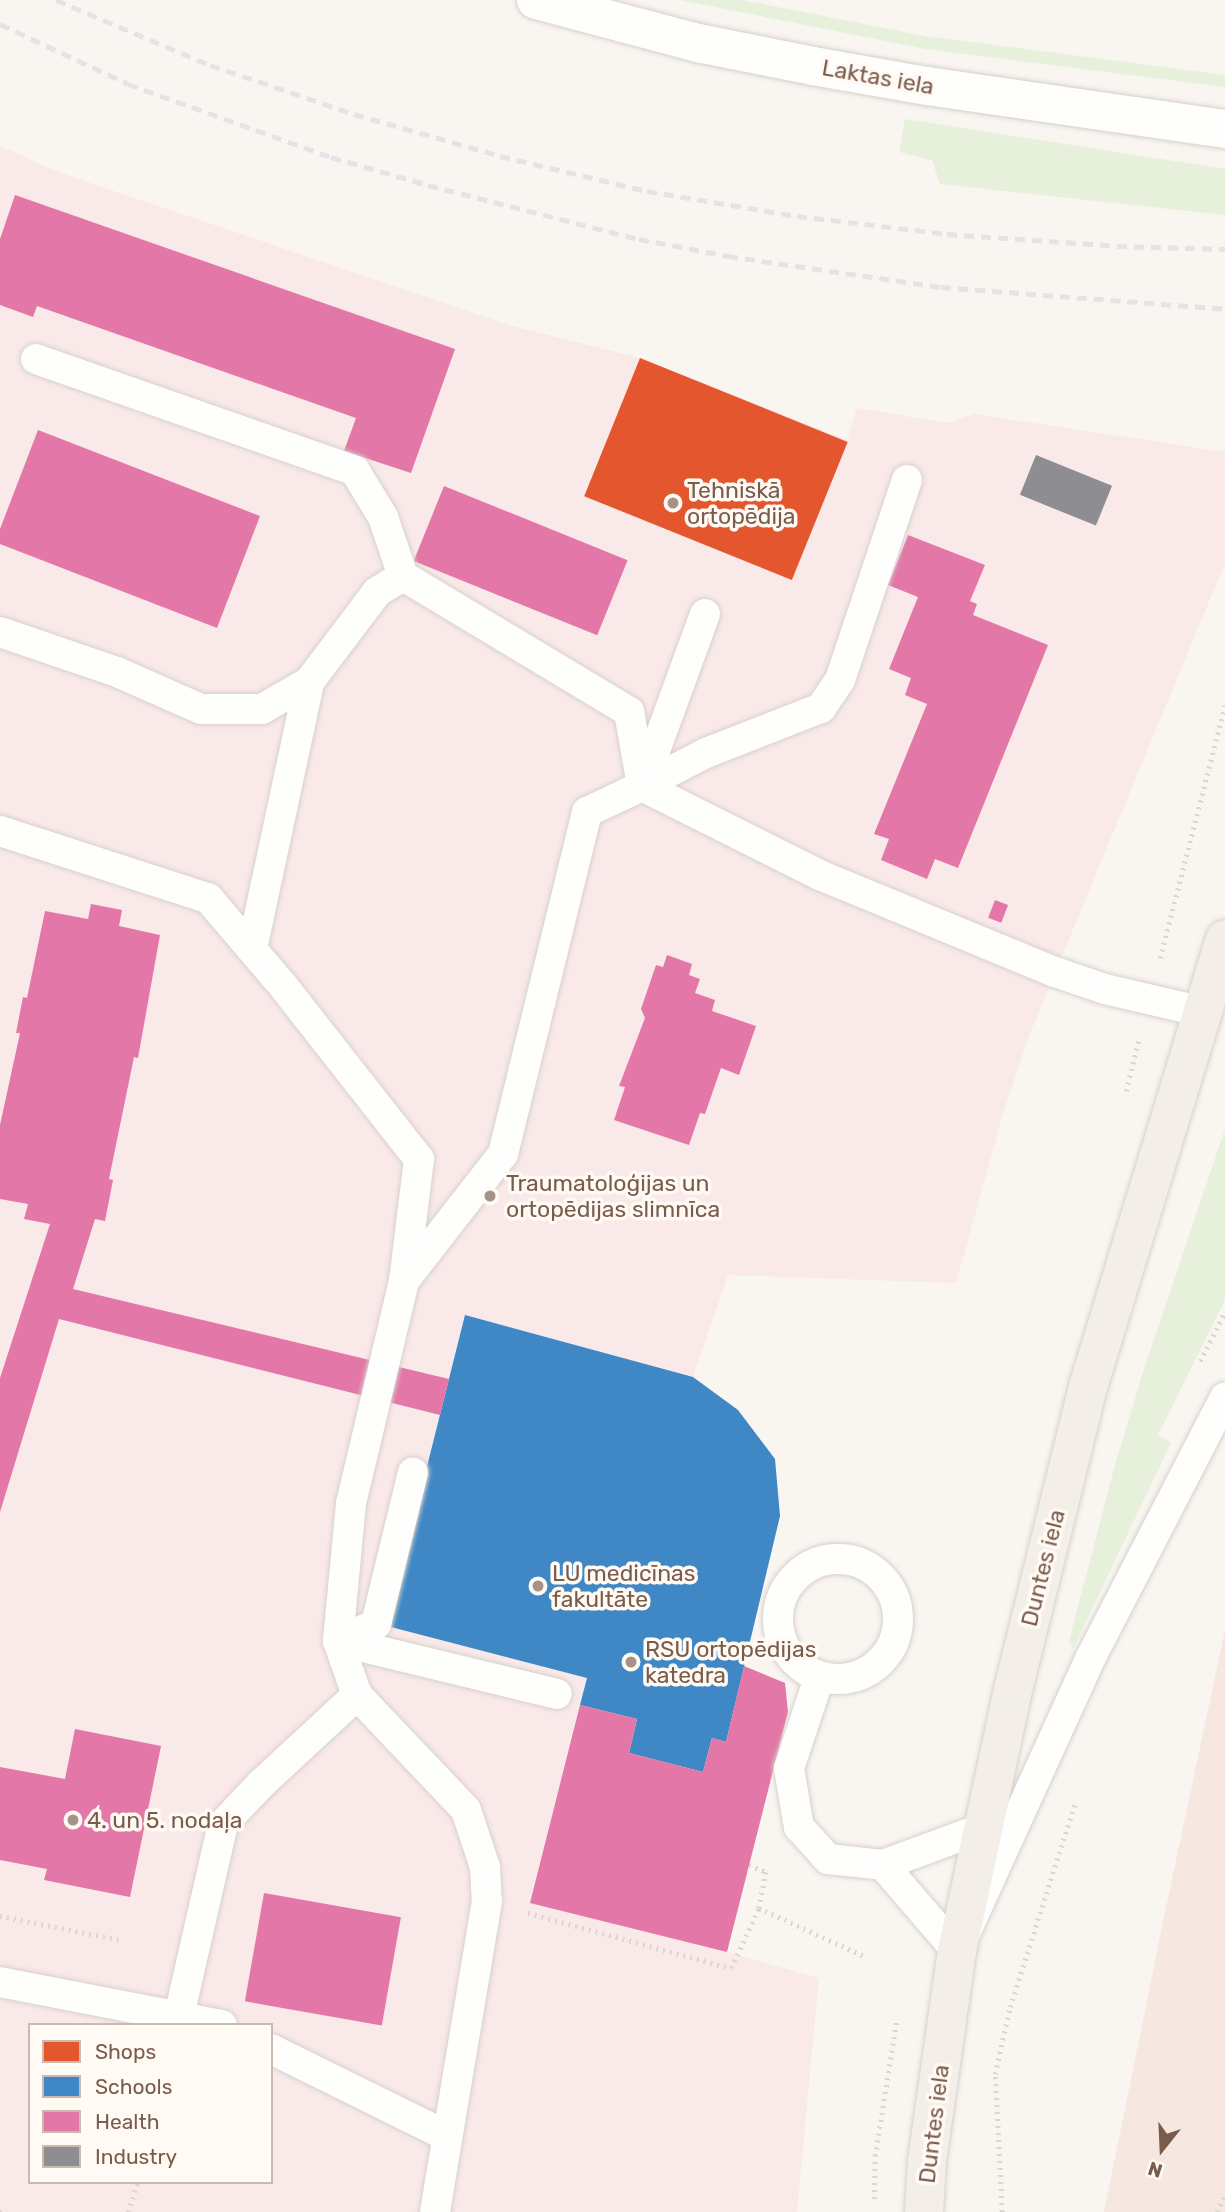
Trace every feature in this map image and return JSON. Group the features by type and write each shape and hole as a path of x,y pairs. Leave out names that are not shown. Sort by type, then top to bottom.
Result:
{"main road":[{"name":"Duntes iela","path":"924,2212 927,2161 957,1951 1013,1690 1089,1384 1224,947"}],"street":[{"name":"Laktas iela","path":"536,0 698,43 813,66 927,86 1225,129"}],"lane":[{"path":"36,359 355,471 383,516 403,576 629,712 642,786"},
{"path":"404,1282 503,1154 587,812 706,753 821,708 840,680 907,480"},
{"path":"0,632 117,672 201,709 261,709 309,682 377,592 403,576"},
{"path":"642,786 705,614"},
{"path":"252,949 309,682"},
{"path":"642,786 822,876 1055,972 1105,989 1204,1012"},
{"path":"0,831 208,898 252,949 419,1159 404,1282 352,1503 338,1641 357,1695 466,1811 485,1867 487,1901 435,2212"},
{"path":"883,1864 957,1951 1091,1657 1225,1397"},
{"path":"338,1641 376,1624 413,1472"},
{"path":"838,1556 872,1567 894,1594 898,1628 884,1659 854,1678 819,1678 784,1668 776,1626 782,1592 805,1567 838,1556"},
{"path":"338,1641 557,1693"},
{"path":"819,1678 782,1764 799,1827 828,1859 883,1864 983,1828"},
{"path":"179,2016 223,1824 261,1784 357,1695"},
{"path":"0,1982 212,2023"},
{"path":"273,2050 447,2136"}],"path":[{"path":"1002,2212 995,2074 1010,2007 1077,1796"},
{"path":"487,1901 731,1968 759,1908 766,1872 749,1865"},
{"path":"759,1908 864,1956"},
{"path":"0,1916 120,1940"},
{"path":"128,2212 137,2184"},
{"path":"1217,2212 1225,2195"}],"shaded area":[{"name":"Traumatoloģijas un ortopēdijas slimnīca","path":"0,146 61,173 512,326 640,358 847,440 857,408 947,423 975,414 1225,452 1225,563 1030,1033 1002,1117 956,1283 728,1275 693,1377 738,1410 775,1459 780,1516 726,1742 727,1952 819,1978 797,2212 0,2212"},
{"path":"1225,1630 1225,2212 1104,2212 1165,1912"}],"green space":[{"path":"681,0 742,0 925,36 1225,75 1225,87 926,49"},
{"path":"905,119 1225,169 1225,215 940,184 932,160 899,152"},
{"path":"1225,1129 1225,1300 1158,1435 1171,1443 1073,1649 1069,1641 1115,1465 1142,1375"}],"building: Shops":[{"path":"640,358 848,442 792,580 584,496"}],"building: Schools":[{"path":"465,1315 693,1377 738,1410 775,1459 780,1516 726,1742 712,1738 703,1772 629,1753 637,1719 580,1705 587,1678 387,1626"}],"building: Health":[{"path":"15,195 455,349 411,473 344,451 356,418 37,306 33,317 0,305 0,239"},
{"path":"38,430 260,516 217,628 0,544 0,529"},
{"path":"444,486 628,560 597,635 414,561"},
{"path":"908,535 985,565 970,601 977,604 973,615 1048,645 958,868 935,859 927,879 881,860 889,839 874,834 927,704 905,695 911,678 889,669 918,597 888,585"},
{"path":"995,900 1008,905 1001,923 988,918"},
{"path":"91,904 122,910 119,926 160,935 138,1058 134,1057 109,1179 113,1180 105,1221 95,1219 73,1289 449,1379 440,1415 59,1319 0,1512 0,1378 50,1224 24,1219 28,1204 0,1199 0,1125 20,1033 16,1033 23,997 27,998 45,911 88,919"},
{"path":"667,955 692,964 689,975 700,979 695,993 715,1000 712,1011 756,1026 739,1075 721,1068 705,1114 700,1113 689,1145 614,1120 625,1087 619,1086 645,1018 641,1009 656,965 663,967"},
{"path":"744,1666 785,1683 788,1712 727,1952 530,1903 580,1705 637,1719 629,1753 703,1772 712,1738 726,1742"},
{"name":"4. un 5. nodaļa","path":"75,1729 161,1746 130,1897 44,1880 47,1869 0,1860 0,1767 65,1779"},
{"path":"264,1893 401,1917 382,2025 245,2001"}],"building: Industry":[{"path":"1036,455 1112,486 1096,526 1020,495"}],"railway":[{"path":"56,0 210,65 354,114 500,156 647,191 797,216 947,234 1117,246 1225,249"},
{"path":"0,24 128,84 331,157 428,185 639,239 728,256 941,287 1225,309"}],"place":[{"name":"Tehniskā ortopēdija","path":"673,503"},
{"name":"Traumatoloģijas un ortopēdijas slimnīca","path":"490,1196"},
{"name":"LU medicīnas fakultāte","path":"538,1586"},
{"name":"RSU ortopēdijas katedra","path":"631,1662"},
{"name":"4. un 5. nodaļa","path":"73,1820"}]}
